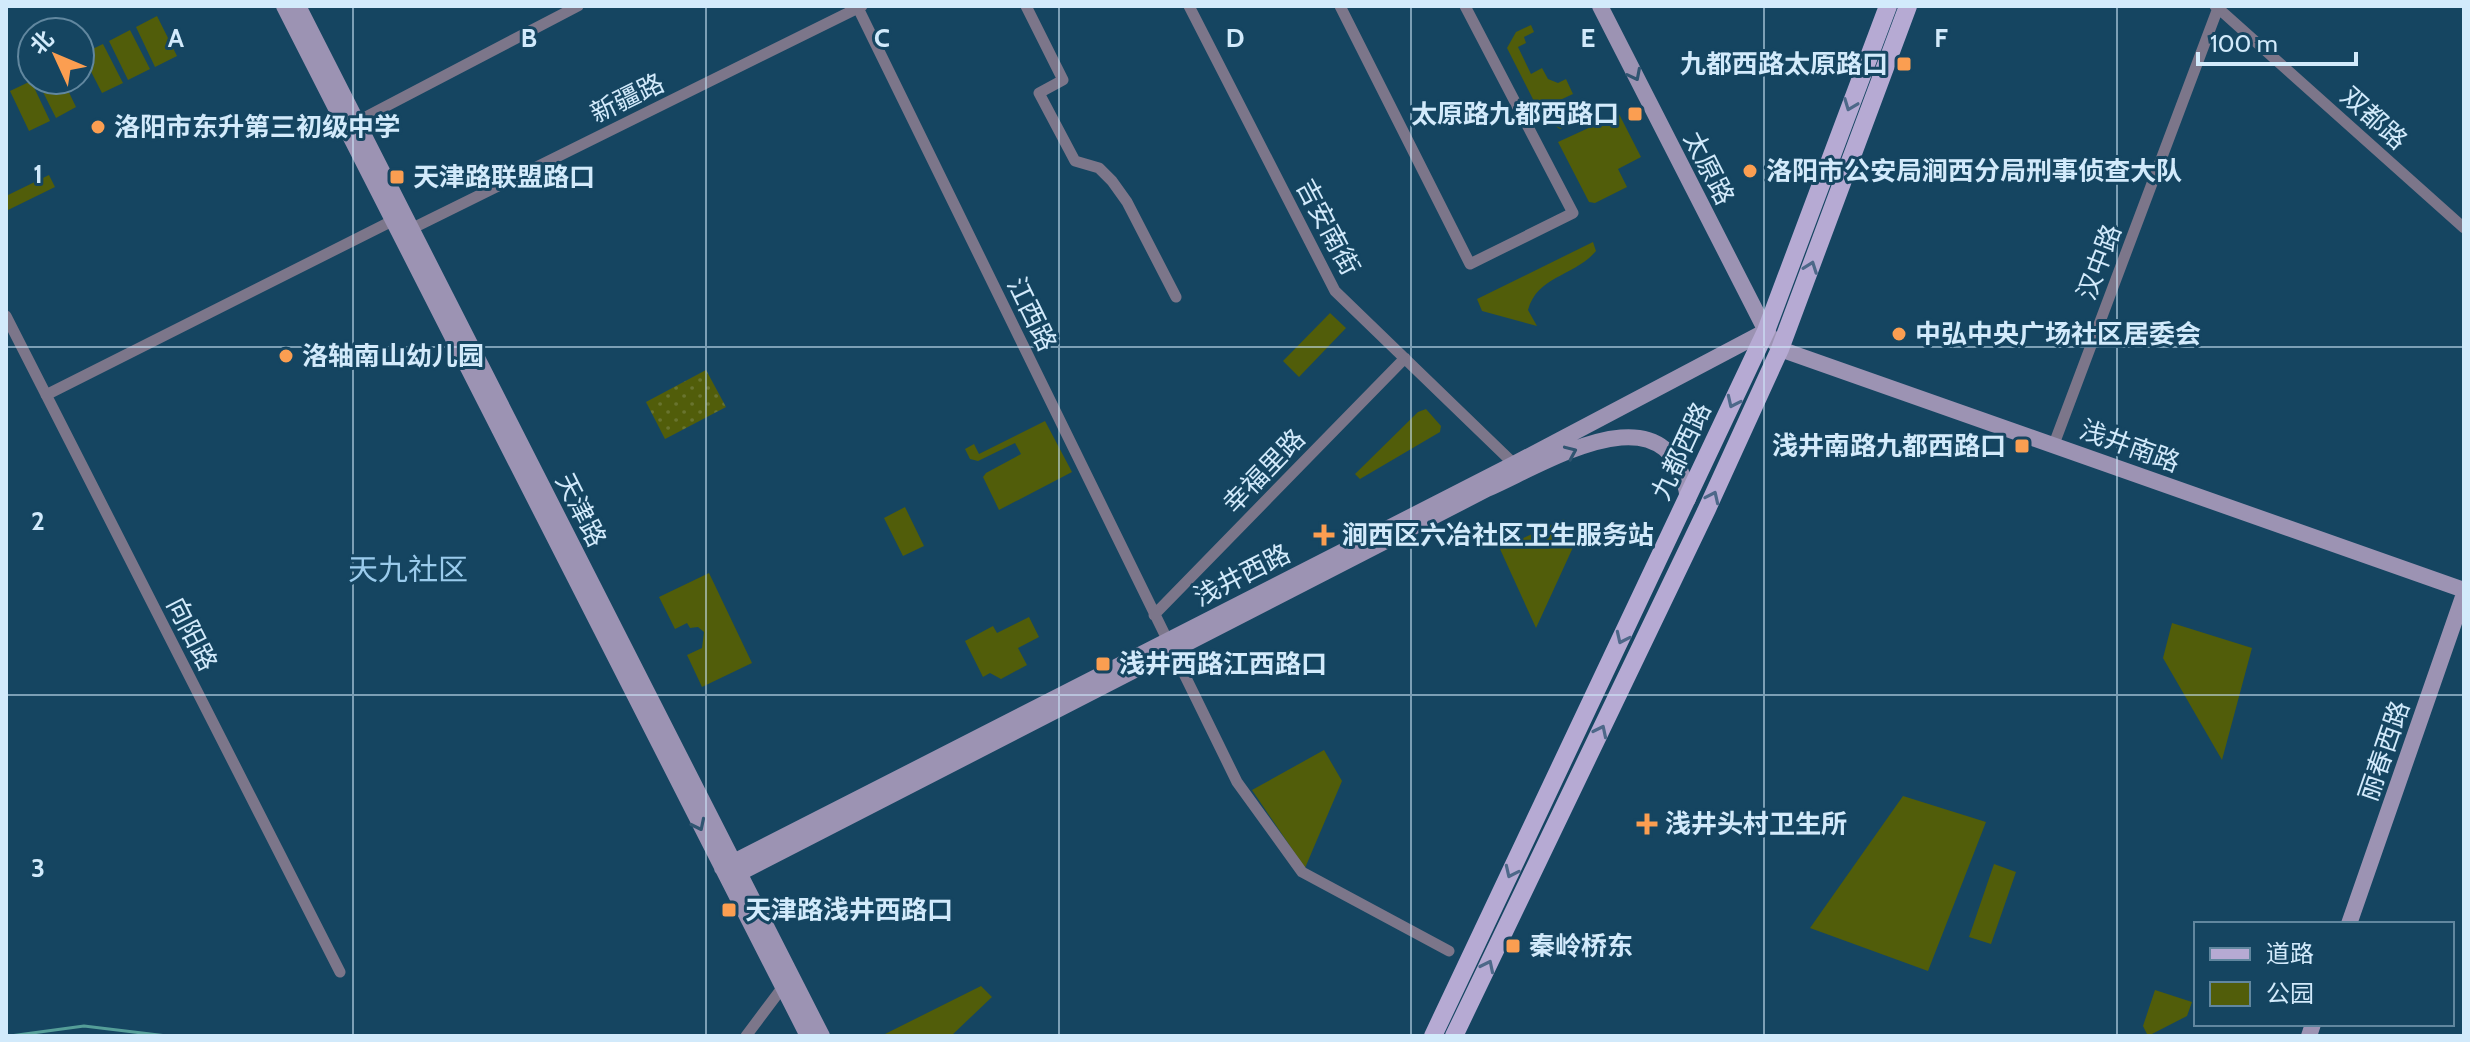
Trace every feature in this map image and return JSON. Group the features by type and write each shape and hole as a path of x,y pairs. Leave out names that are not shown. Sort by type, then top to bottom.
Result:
{"main road":[{"name":"天津路","path":"284,6 403,222"},
{"name":"天津路","path":"298,6 403,222 788,984 808,1036"},
{"name":"太原路","path":"1600,6 1766,331 1782,344"},
{"name":"九都西路","path":"1433,1036 1766,331 1888,6"},
{"name":"九都西路","path":"1454,1036 1707,509 1782,344 1908,6"},
{"name":"浅井西路","path":"731,870 1169,646 1766,331"},
{"name":"浅井南路","path":"1782,344 2464,580"},
{"name":"浅井西路","path":"1169,646 1487,489 1595,441 1625,436 1649,439 1668,451 1684,480 1688,499"},
{"name":"浅井南路","path":"2056,440 2464,592"},
{"name":"丽春西路","path":"2350,922 2464,592"},
{"name":"丽春西路","path":"2359,922 2464,621"},
{"name":"天津路","path":"788,984 822,1036"}],"street":[{"path":"356,122 578,6"},
{"path":"1026,6 1063,80 1039,93 1075,161 1099,168 1127,202 1176,297"},
{"name":"吉安南街","path":"1189,6 1335,291 1514,464"},
{"path":"1340,6 1470,264 1573,213 1465,6"},
{"name":"新疆路","path":"46,395 859,7"},
{"name":"江西路","path":"859,7 1237,782 1302,872 1449,951"},
{"name":"双都路","path":"2217,7 2464,228"},
{"name":"汉中路","path":"2056,440 2217,7"},
{"name":"向阳路","path":"6,316 340,972"},
{"name":"幸福里路","path":"1154,615 1405,358"},
{"path":"746,1036 788,984"}],"green space":[{"path":"157,16 177,56 155,67 136,27"},
{"path":"1531,25 1534,32 1524,37 1526,43 1518,47 1531,74 1542,68 1548,79 1558,83 1566,79 1573,94 1560,100 1567,115 1582,109 1586,117 1560,129 1543,119 1507,48 1516,32"},
{"path":"130,30 150,69 128,80 109,41"},
{"path":"103,44 123,83 102,93 96,81 96,47"},
{"path":"16,88 16,96 38,96 50,121 29,131 10,91"},
{"path":"45,96 71,96 76,107 56,118"},
{"path":"1619,114 1641,157 1618,169 1627,187 1595,203 1589,202 1558,142"},
{"path":"49,175 55,187 6,211 6,196"},
{"path":"1593,242 1596,251 1578,266 1548,283 1533,299 1528,310 1537,326 1482,311 1477,299"},
{"path":"1330,313 1346,328 1299,377 1283,361"},
{"path":"706,370 726,407 665,439 646,402"},
{"path":"1426,409 1441,426 1440,432 1360,479 1355,474 1418,412"},
{"path":"1045,421 1072,472 999,510 983,477 1021,454 1015,443 978,461 970,459 965,449 974,444 979,454"},
{"path":"905,507 924,546 903,556 884,518"},
{"path":"1564,519 1575,543 1536,628 1500,549"},
{"path":"709,573 752,663 702,687 687,655 702,648 704,632 698,627 690,628 687,623 675,629 659,597"},
{"path":"1029,617 1039,637 1018,648 1027,665 1001,679 990,673 983,677 965,641 993,626 997,633"},
{"path":"2172,623 2252,648 2222,760 2163,658"},
{"path":"1324,750 1342,781 1305,868 1252,790"},
{"path":"1903,796 1986,822 1928,971 1810,928"},
{"path":"1994,864 2016,872 1991,944 1969,937"},
{"path":"981,986 992,997 951,1036 881,1036"},
{"path":"2155,990 2192,1002 2187,1016 2148,1036 2143,1026"}],"waterway":[{"path":"10,1036 84,1026 167,1036"}],"place":[{"name":"九都西路太原路口","path":"1904,64"},
{"name":"太原路九都西路口","path":"1635,114"},
{"name":"洛阳市东升第三初级中学","path":"98,127"},
{"name":"洛阳市公安局涧西分局刑事侦查大队","path":"1750,171"},
{"name":"天津路联盟路口","path":"397,177"},
{"name":"中弘中央广场社区居委会","path":"1899,334"},
{"name":"洛轴南山幼儿园","path":"286,356"},
{"name":"浅井南路九都西路口","path":"2022,446"},
{"name":"涧西区六冶社区卫生服务站","path":"1324,535"},
{"name":"浅井西路江西路口","path":"1103,664"},
{"name":"浅井头村卫生所","path":"1647,824"},
{"name":"天津路浅井西路口","path":"729,910"},
{"name":"秦岭桥东","path":"1513,946"}],"district":[{"name":"天九社区","path":"408,569"}]}
